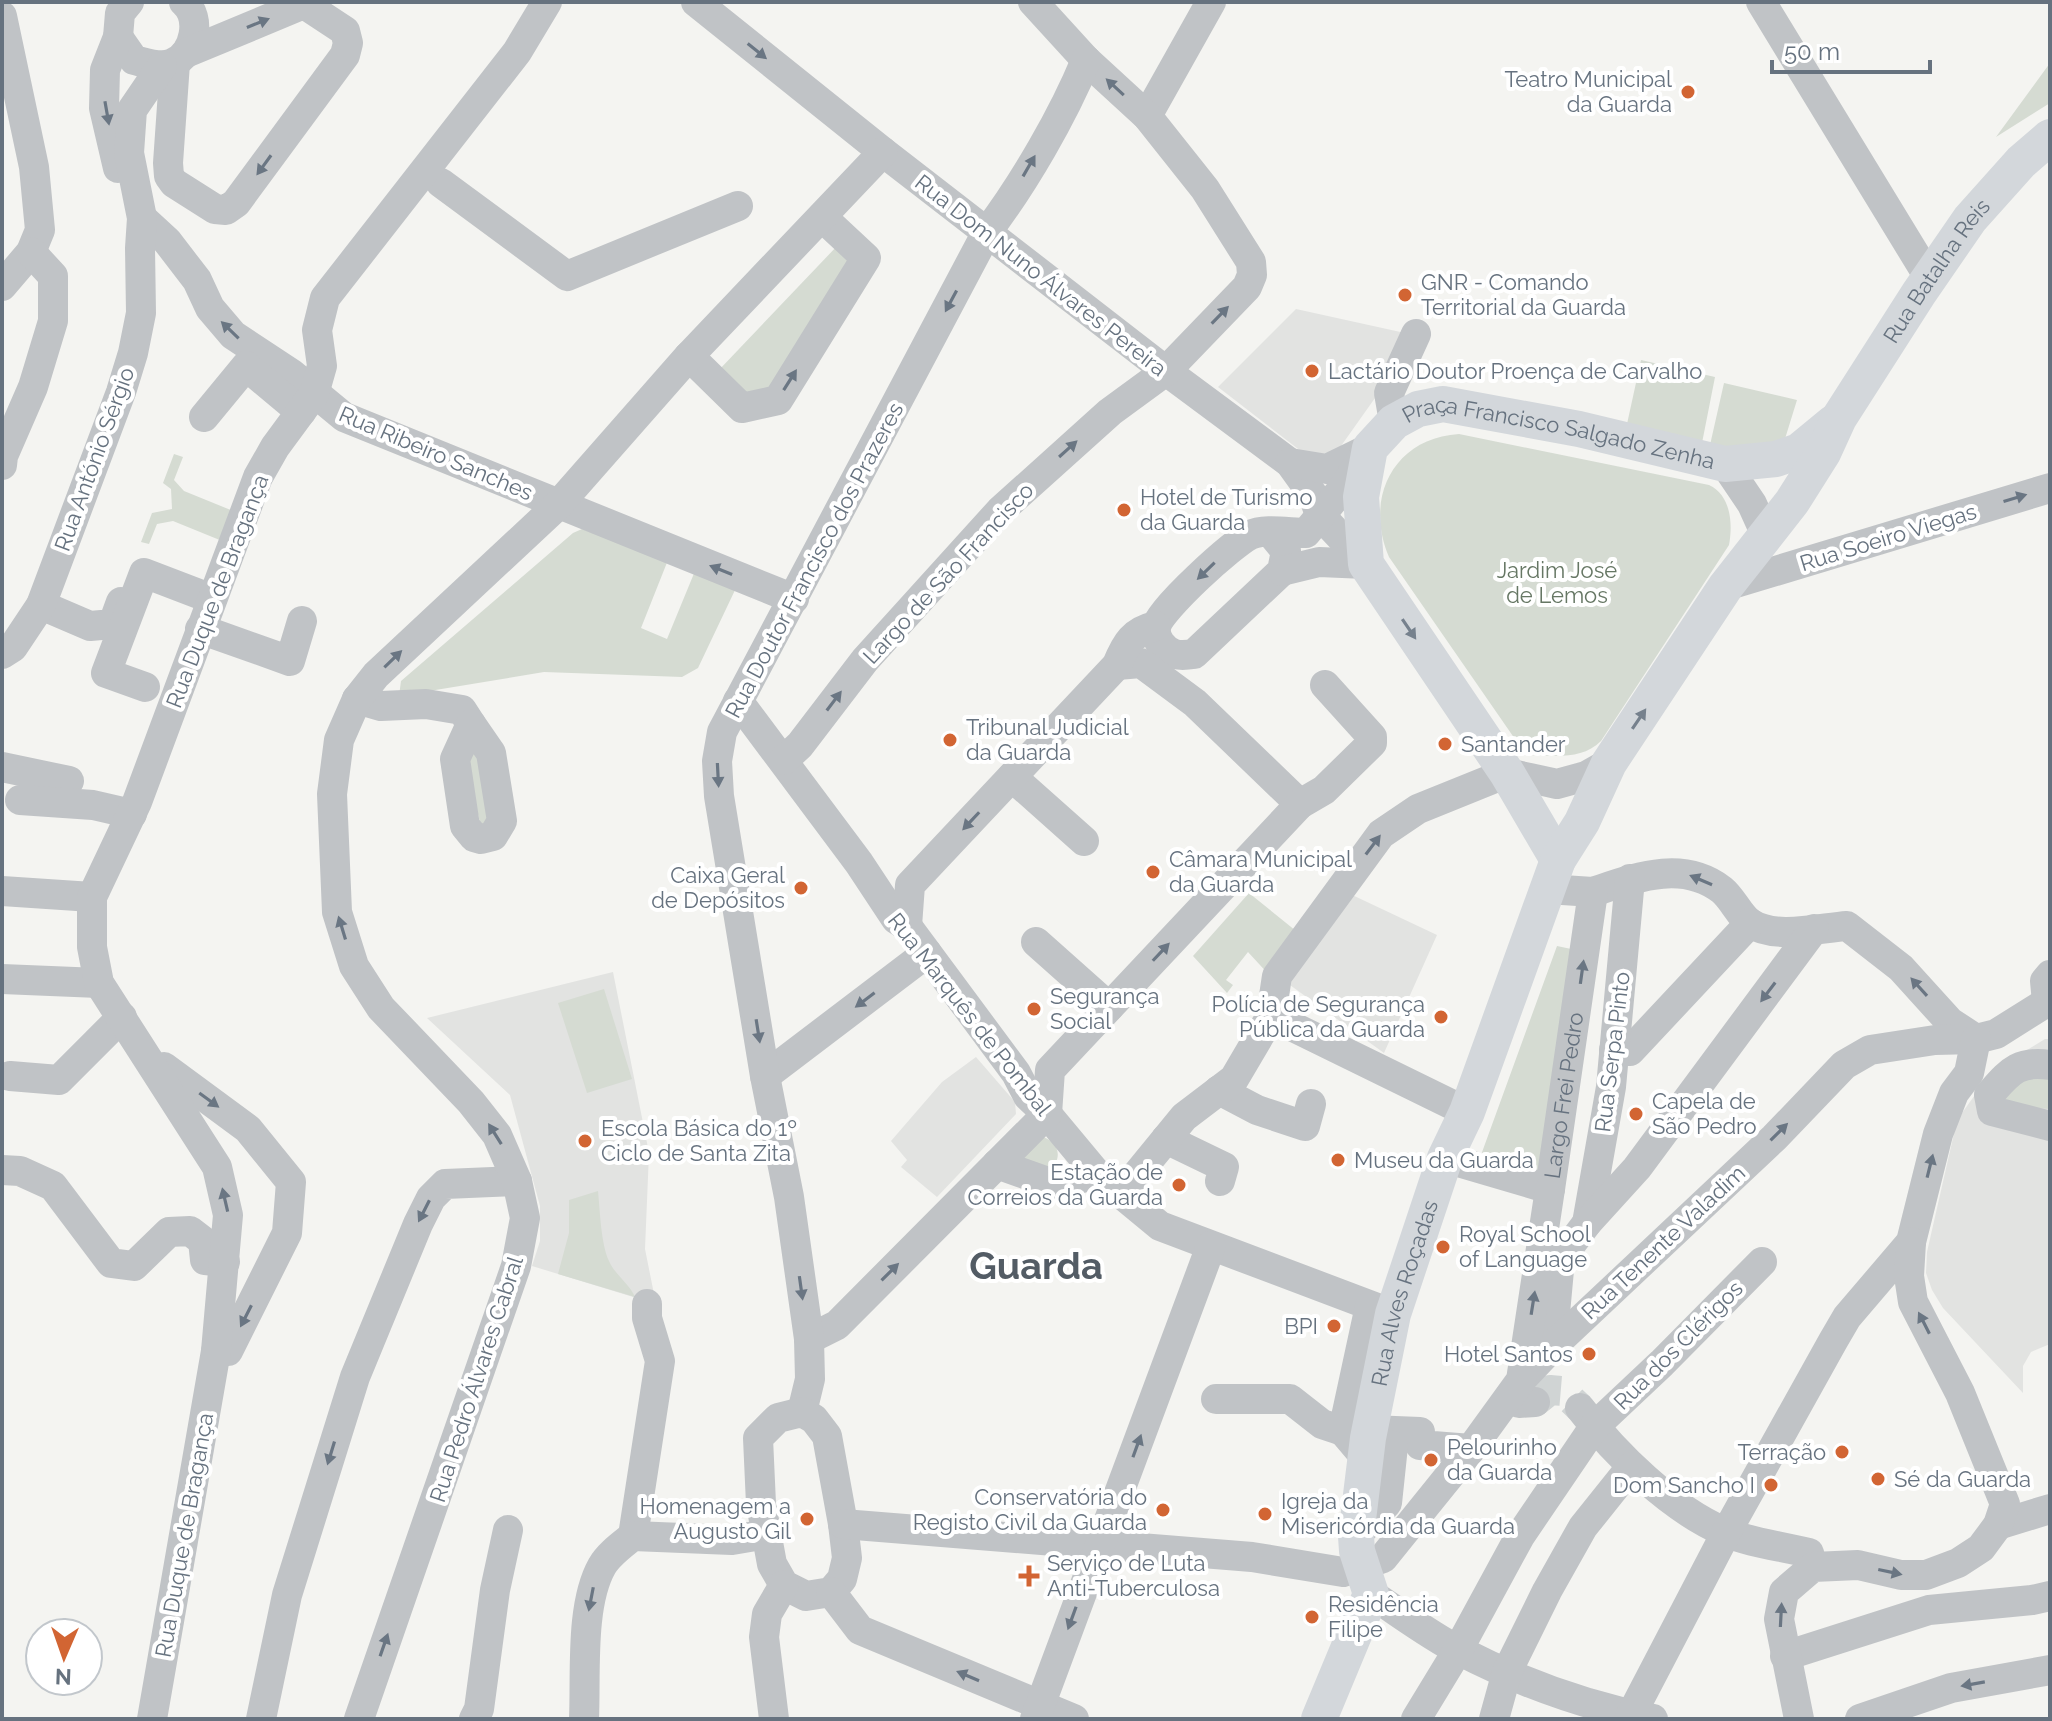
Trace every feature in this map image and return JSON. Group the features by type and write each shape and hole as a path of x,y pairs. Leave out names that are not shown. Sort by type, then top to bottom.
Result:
{"main road":[{"name":"Rua Batalha Reis","path":"1553,874 1582,822 1609,763 1726,586 1792,502 1839,418 1970,219 2021,162 2050,137"},
{"name":"Praça Francisco Salgado Zenha","path":"1366,564 1361,497 1370,448 1394,422 1418,409 1443,404 1579,429 1725,464"},
{"name":"Rua Batalha Reis","path":"1725,464 1776,459 1799,451 1839,418"},
{"path":"1366,564 1507,773 1553,874 1467,1112 1445,1158"},
{"name":"Rua Alves Roçadas","path":"1319,1719 1363,1566 1361,1439 1381,1310 1445,1158"}],"street":[{"name":"Rua António Sérgio","path":"129,2 120,13 118,37 105,70 104,108 129,221 140,248"},
{"path":"519,2 524,39"},
{"name":"Rua Duque de Bragança","path":"152,1719 216,1351 228,1215 217,1167 99,983 92,947 92,897 132,814 258,477 275,447 308,403 322,366 317,330 325,298 517,52 547,2"},
{"name":"Rua Dom Nuno Álvares Pereira","path":"696,2 883,152 1290,463 1313,495 1320,515 1366,564"},
{"path":"1033,2 1086,60 1147,116 1204,5"},
{"path":"1761,2 1930,279"},
{"path":"118,37 134,60 174,61 304,3 345,31 348,43 345,55 236,203 226,210 215,209 174,183 169,176 174,61 195,33 188,4"},
{"path":"2,16 34,167 40,230 31,252 2,286"},
{"name":"Rua Doutor Francisco dos Prazeres","path":"802,1412 810,1379 809,1339 789,1197 765,1076 719,796 717,761 722,732 987,232 1006,207 1059,115 1086,60"},
{"name":"Rua António Sérgio","path":"2,654 13,647 41,605 133,353 141,313 142,218 129,153 132,110 174,61"},
{"name":"Largo de São Francisco","path":"784,760 800,745 865,660 1000,511 1110,412 1166,371 1247,287 1252,275 1251,262 1205,189 1147,116"},
{"name":"Rua Pedro Álvares Cabral","path":"359,1719 516,1266 525,1218 517,1181 497,1135 471,1102 381,1008 354,966 337,912 332,794 339,740 357,699 376,675 558,505 689,356 883,152"},
{"path":"441,183 567,276 738,206"},
{"path":"689,356 742,408 778,400 866,258 822,217"},
{"name":"Rua Ribeiro Sanches","path":"142,218 175,251 197,280 210,308 233,335 292,374 308,403 794,599"},
{"path":"2,459 33,387 53,321 53,276 31,252"},
{"path":"1394,422 1389,393 1416,334"},
{"path":"204,417 246,366 308,403"},
{"name":"Praça Francisco Salgado Zenha","path":"1290,463 1327,469 1370,448"},
{"name":"Praça Francisco Salgado Zenha","path":"1271,533 1306,533 1370,448"},
{"name":"Praça Francisco Salgado Zenha","path":"1725,464 1752,504 1766,535"},
{"name":"Rua Soeiro Viegas","path":"1726,586 2050,488"},
{"path":"1282,571 1286,551 1271,533 1252,533 1227,551 1164,612 1156,626 1157,639 1167,652 1179,656 1194,654 1282,571 1319,562 1366,564"},
{"path":"145,687 106,673 144,573 212,599"},
{"path":"41,605 90,626 113,624 121,602"},
{"path":"200,629 290,661 302,621"},
{"path":"907,926 910,885 1117,665 1125,645 1139,630 1156,626"},
{"path":"1194,654 1192,685 1195,703"},
{"path":"1117,665 1141,663 1195,703 1300,804"},
{"path":"809,1339 837,1325 1047,1114 1050,1070 1300,804 1324,790 1372,743 1372,737 1325,685"},
{"path":"357,699 381,706 426,704 462,710 471,724"},
{"name":"Rua Marquês de Pombal","path":"738,701 859,863 896,919 907,926 1016,1073 1028,1096 1097,1174 1160,1226 1381,1310"},
{"path":"1121,1194 1184,1117 1234,1079 1271,1016 1277,976 1381,834 1418,809 1507,773 1557,784 1586,776 1609,763"},
{"path":"2,767 69,781"},
{"path":"1018,770 1050,786"},
{"path":"1018,770 1084,841"},
{"path":"20,800 93,805 132,814"},
{"path":"859,863 910,885"},
{"path":"1553,874 1593,892 1642,875 1666,872 1689,875 1722,890 1750,923 1775,931 1847,926 1901,968 1950,1022 1976,1039 1996,1034 2049,993"},
{"name":"Rua Serpa Pinto","path":"1587,1223 1614,1050 1630,879"},
{"path":"2,891 92,897"},
{"name":"Largo Frei Pedro","path":"1445,1158 1550,1189 1593,892"},
{"path":"1614,1050 1630,1051 1750,923"},
{"path":"1557,1342 1555,1313 1560,1259 1587,1223 1637,1168 1814,929"},
{"path":"1043,937 1115,1001"},
{"path":"765,1076 927,953"},
{"path":"2,979 99,983"},
{"path":"1271,1016 1467,1112"},
{"path":"10,1076 59,1080 122,1017"},
{"path":"1799,1719 1779,1619 1784,1592 1813,1567 1858,1565 1901,1575 1926,1575 1958,1563 1981,1548 1998,1525 2005,1504 1960,1393 1913,1302 1909,1276 1911,1242 1938,1134 1954,1093 1969,1073 1976,1039"},
{"name":"Rua Tenente Valadim","path":"1363,1566 1383,1558 1471,1449 1522,1393 1557,1342 1774,1138 1844,1065 1870,1050 1935,1040 1976,1039"},
{"name":"Rua Duque de Bragança","path":"146,1054 248,1129 291,1182 287,1233 228,1351 216,1351"},
{"path":"2050,1065 2035,1062 2014,1068 1989,1095 1992,1111 2050,1126"},
{"path":"1016,1073 1050,1070"},
{"path":"1219,1090 1257,1110 1305,1126 1311,1104"},
{"path":"1166,1139 1224,1167 1220,1181"},
{"path":"1601,1147 1637,1168"},
{"path":"997,1164 1056,1185 1097,1174"},
{"path":"2,1170 20,1171 53,1186 111,1263 134,1266 169,1232 190,1231 203,1241 205,1260 225,1262"},
{"path":"261,1719 287,1595 355,1377 431,1198 445,1184 517,1181"},
{"path":"1522,1393 1550,1189"},
{"path":"843,1524 1252,1557 1343,1572 1363,1566 1458,1650 1592,1704 1638,1717 1726,1533 1847,1317 1911,1242"},
{"path":"1038,1712 1211,1246"},
{"name":"Rua dos Clérigos","path":"1416,1719 1458,1650 1587,1417 1662,1363 1762,1262"},
{"path":"633,1536 660,1361 647,1318 647,1304"},
{"path":"1216,1399 1290,1387 1322,1424 1361,1439 1420,1432 1420,1445 1471,1449"},
{"path":"802,1412 814,1419 827,1436 843,1524 847,1558 842,1579 831,1592 806,1596 784,1585 772,1564 761,1504 758,1438 778,1418 802,1412"},
{"path":"1587,1417 1631,1467 1695,1516 1726,1533 1809,1553 1813,1567"},
{"path":"1494,1719 1507,1672 1547,1591 1583,1527 1631,1467"},
{"path":"1998,1525 2050,1509"},
{"path":"474,1719 479,1709 495,1590 508,1530"},
{"path":"584,1719 589,1596 603,1565 614,1551 633,1536 732,1540 767,1534"},
{"path":"774,1719 764,1637 767,1614 784,1585"},
{"path":"831,1592 860,1630 1038,1712 1074,1719"},
{"path":"1785,1656 1929,1610 2050,1596"},
{"path":"1860,1719 1951,1688 2050,1670"}],"shaded area":[{"name":"Lactário Doutor Proença de Carvalho","path":"1296,309 1405,333 1375,398 1341,446 1330,454 1315,456 1302,452 1218,387"},
{"path":"1348,893 1437,935 1384,1053 1283,980"},
{"name":"Escola Básica do 1º Ciclo de Santa Zita","path":"613,972 649,1153 645,1249 656,1304 532,1266 540,1241 540,1206 510,1095 427,1018"},
{"path":"2050,1039 2050,1344 2031,1352 2023,1366 2023,1393 1943,1308 1926,1273 1927,1252 1955,1129 1962,1113 2004,1064"},
{"path":"976,1057 1015,1102 1016,1114 937,1197 901,1167 907,1160 891,1141 942,1082"}],"green space":[{"path":"2050,63 2050,103 1996,137"},
{"path":"838,245 854,260 771,391 745,397 718,371"},
{"path":"1641,360 1715,377 1702,443 1627,424"},
{"path":"1724,383 1797,400 1784,442 1756,449 1710,445"},
{"name":"Jardim José de Lemos","path":"1459,434 1709,485 1726,503 1731,528 1729,545 1601,741 1585,752 1566,756 1526,755 1389,557 1380,514 1390,475 1401,459 1417,447 1436,438"},
{"path":"174,454 183,457 174,480 184,491 243,515 232,545 173,521 157,524 149,544 141,542 152,513 172,509 171,489 163,483"},
{"path":"582,529 668,560 641,628 667,639 695,571 736,588 698,668 682,677 544,672 399,696 401,681 573,533"},
{"path":"476,749 494,820 482,831 464,755"},
{"path":"1249,893 1301,935 1271,977 1248,952 1226,980 1233,985 1227,993 1193,956"},
{"path":"1557,946 1576,950 1540,1173 1481,1155"},
{"path":"604,989 632,1079 587,1093 558,1003"},
{"path":"2025,1073 2050,1079 2050,1109 2008,1106 2002,1092"},
{"path":"1040,1136 1052,1142 1057,1150 1057,1161 1049,1171 1023,1163 1023,1144"},
{"path":"598,1191 606,1254 635,1297 558,1274 569,1233 569,1200"}],"tunnel":[{"path":"1535,1402 1550,1390 1562,1391 1580,1408"}],"place":[{"name":"Teatro Municipal da Guarda","path":"1688,92"},
{"name":"GNR - Comando Territorial da Guarda","path":"1405,295"},
{"name":"Lactário Doutor Proença de Carvalho","path":"1312,371"},
{"name":"Hotel de Turismo da Guarda","path":"1124,510"},
{"name":"Tribunal Judicial da Guarda","path":"950,740"},
{"name":"Santander","path":"1445,744"},
{"name":"Câmara Municipal da Guarda","path":"1153,872"},
{"name":"Caixa Geral de Depósitos","path":"801,888"},
{"name":"Segurança Social","path":"1034,1009"},
{"name":"Polícia de Segurança Pública da Guarda","path":"1441,1017"},
{"name":"Capela de São Pedro","path":"1636,1114"},
{"name":"Escola Básica do 1º Ciclo de Santa Zita","path":"585,1141"},
{"name":"Museu da Guarda","path":"1338,1160"},
{"name":"Estação de Correios da Guarda","path":"1179,1185"},
{"name":"Royal School of Language","path":"1443,1247"},
{"name":"BPI","path":"1334,1326"},
{"name":"Hotel Santos","path":"1589,1354"},
{"name":"Terração","path":"1842,1452"},
{"name":"Pelourinho da Guarda","path":"1431,1460"},
{"name":"Sé da Guarda","path":"1878,1479"},
{"name":"Dom Sancho I","path":"1771,1485"},
{"name":"Conservatória do Registo Civil da Guarda","path":"1163,1510"},
{"name":"Igreja da Misericórdia da Guarda","path":"1265,1514"},
{"name":"Homenagem a Augusto Gil","path":"807,1519"},
{"name":"Serviço de Luta Anti-Tuberculosa","path":"1029,1576"},
{"name":"Residência Filipe","path":"1312,1617"}],"district":[{"name":"Guarda","path":"1036,1265"}]}
